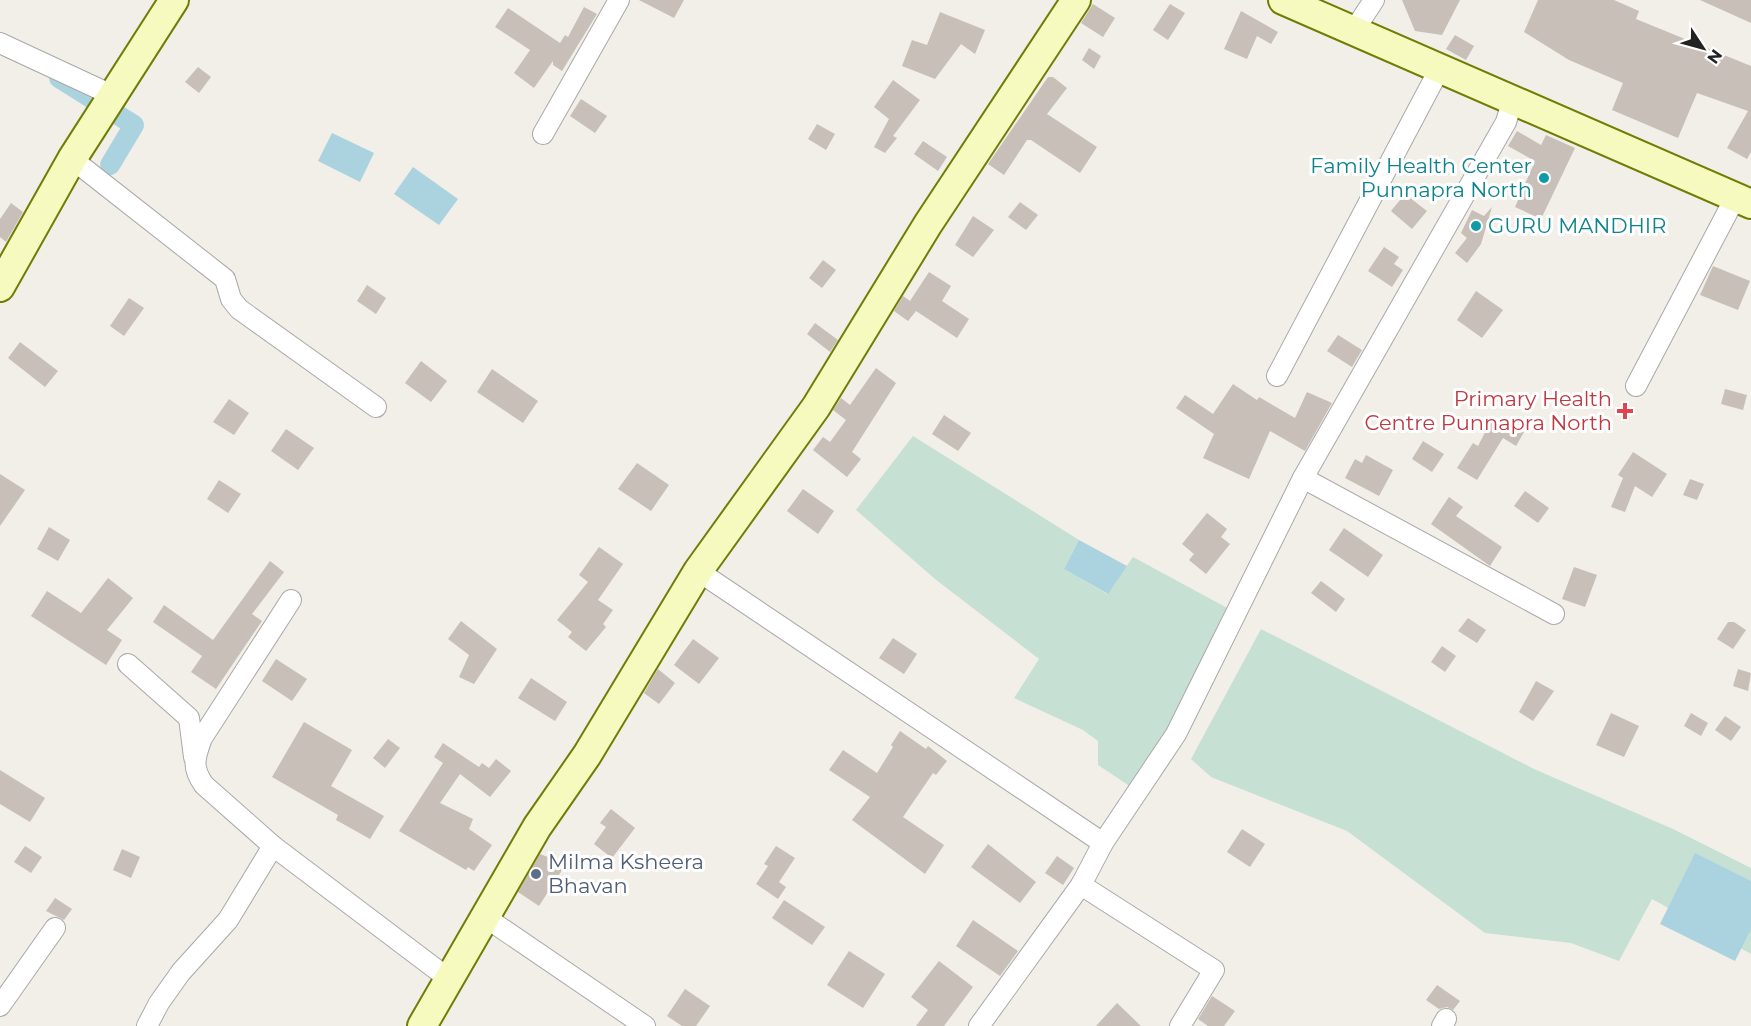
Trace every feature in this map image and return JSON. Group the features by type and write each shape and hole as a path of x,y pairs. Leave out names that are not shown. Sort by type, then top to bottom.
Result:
{"street":[{"path":"0,287 72,159 174,0"},
{"path":"543,134 619,0"},
{"path":"422,1026 537,827 587,755 698,571 816,407 928,224 1076,0"},
{"path":"1282,0 1355,29 1512,102 1743,201 1636,386"},
{"path":"1355,29 1374,0"},
{"path":"0,43 110,103"},
{"path":"1277,376 1440,68"},
{"path":"979,1026 1081,885 1103,843 1176,734 1303,478 1506,122 1512,102"},
{"path":"72,159 225,279 231,299 240,309 376,407"},
{"path":"1303,478 1554,614"},
{"path":"698,571 1103,843"},
{"path":"194,760 202,738 291,600"},
{"path":"128,664 189,718 196,773 204,785 273,846 449,979"},
{"path":"147,1026 159,1003 181,972 228,920 273,846"},
{"path":"1081,885 1214,970 1180,1026"},
{"path":"484,917 645,1026"},
{"path":"0,1005 55,928"}],"green space":[{"path":"913,436 1079,540 1064,569 1107,594 1133,557 1231,610 1180,712 1131,787 1098,765 1098,741 1083,730 1014,698 1039,659 935,579 856,510"},
{"path":"1261,629 1534,769 1673,829 1751,868 1751,954 1652,899 1619,961 1571,943 1485,933 1347,831 1211,777 1191,759"}],"water":[{"path":"332,133 374,153 360,182 318,161"},
{"path":"413,167 458,199 439,225 394,194"},
{"path":"1079,540 1127,566 1108,594 1064,569"},
{"path":"1695,853 1751,881 1751,929 1735,961 1660,924"}],"building":[{"path":"639,0 684,0 674,18"},
{"path":"1402,0 1460,0 1442,35 1415,31"},
{"path":"1538,0 1614,0 1639,11 1636,19 1751,66 1751,152 1747,159 1727,148 1748,111 1697,93 1678,138 1612,110 1623,83 1569,60 1524,32"},
{"path":"1700,0 1751,0 1751,23"},
{"path":"1093,4 1115,18 1103,37 1081,23"},
{"path":"1170,4 1185,13 1168,40 1153,30"},
{"path":"584,7 597,14 562,71 553,65 553,61 534,88 514,73 530,50 495,27 508,8 560,43 565,35 568,37"},
{"path":"1241,11 1278,32 1271,44 1257,36 1247,59 1224,49"},
{"path":"940,12 985,30 975,54 961,44 935,79 902,66 912,40 927,45"},
{"path":"1455,35 1474,46 1466,60 1446,49"},
{"path":"1089,48 1101,56 1094,69 1082,60"},
{"path":"198,67 211,77 199,93 185,82"},
{"path":"1048,77 1053,77 1067,88 1047,114 1097,147 1080,173 1031,140 1027,140 1004,175 988,164"},
{"path":"893,80 920,100 893,136 897,138 885,153 874,147 889,119 874,107"},
{"path":"581,99 607,116 595,133 570,116"},
{"path":"817,124 835,134 826,150 808,139"},
{"name":"Family Health Center Punnapra North","path":"1517,131 1541,145 1546,135 1575,148 1541,219 1515,207 1535,161 1508,146"},
{"path":"923,141 947,157 938,171 914,154"},
{"path":"1405,194 1427,211 1412,229 1391,211"},
{"path":"1020,202 1038,215 1026,230 1008,217"},
{"path":"11,203 23,212 6,242 0,237 0,219"},
{"name":"GURU MANDHIR","path":"1492,207 1481,244 1467,263 1455,253 1467,238 1461,233 1472,210 1484,216"},
{"path":"973,216 994,230 973,257 955,245"},
{"path":"1384,247 1399,257 1394,264 1403,270 1392,287 1368,271"},
{"path":"823,260 836,270 822,288 809,278"},
{"path":"1713,266 1750,281 1738,310 1700,295"},
{"path":"929,272 951,286 942,301 969,319 957,338 916,311 908,321 894,311 903,296 910,301"},
{"path":"367,285 386,298 376,314 357,301"},
{"path":"1476,291 1503,310 1482,338 1457,320"},
{"path":"129,298 144,308 124,336 110,326"},
{"path":"815,323 838,340 830,352 807,334"},
{"path":"1338,335 1362,350 1352,367 1327,351"},
{"path":"20,342 58,371 45,387 8,358"},
{"path":"421,361 447,381 431,402 405,383"},
{"path":"876,368 896,383 852,452 861,459 847,477 813,450 823,437 830,442 846,420 833,410 841,398 850,405"},
{"path":"492,369 538,401 523,423 477,392"},
{"path":"1233,384 1257,400 1259,397 1295,418 1307,392 1332,403 1305,451 1270,431 1249,479 1203,458 1214,434 1176,408 1185,395 1213,414"},
{"path":"1725,389 1747,395 1743,410 1721,404"},
{"path":"229,399 249,413 234,435 213,422"},
{"path":"944,415 971,433 958,451 932,434"},
{"path":"1491,421 1505,428 1508,423 1524,432 1516,446 1503,438 1477,480 1457,468 1473,443 1478,446"},
{"path":"286,429 314,448 298,470 271,451"},
{"path":"1423,441 1444,454 1432,472 1412,459"},
{"path":"1633,452 1667,474 1652,497 1635,486 1625,512 1611,507 1623,478 1618,475"},
{"path":"1366,455 1393,470 1379,496 1345,478 1355,459 1362,463"},
{"path":"637,463 669,485 651,511 618,489"},
{"path":"0,474 25,490 0,526"},
{"path":"1690,479 1704,484 1697,500 1683,495"},
{"path":"219,480 241,494 228,513 207,499"},
{"path":"803,489 834,511 818,534 787,511"},
{"path":"1525,491 1549,508 1538,523 1514,506"},
{"path":"1449,497 1463,507 1456,516 1502,547 1490,566 1431,524"},
{"path":"1207,513 1227,529 1221,537 1230,544 1206,574 1189,560 1194,554 1182,544"},
{"path":"49,527 70,540 58,561 37,549"},
{"path":"1344,528 1383,555 1368,577 1329,550"},
{"path":"599,547 623,564 598,600 613,610 603,624 606,627 586,651 568,637 572,632 557,620 588,582 579,575"},
{"path":"270,561 284,572 252,614 262,621 216,689 191,672 202,656 153,622 164,605 213,640"},
{"path":"1574,567 1597,575 1585,607 1562,599"},
{"path":"108,578 133,598 107,630 122,640 106,665 31,616 47,591 81,613"},
{"path":"1321,581 1345,599 1336,612 1311,593"},
{"path":"1468,618 1486,630 1477,643 1458,631"},
{"path":"461,621 497,649 474,684 459,677 469,655 448,639"},
{"path":"1728,622 1734,622 1746,630 1733,649 1717,639"},
{"path":"893,638 917,654 904,674 879,658"},
{"path":"693,639 719,658 699,684 674,665"},
{"path":"1442,646 1456,656 1445,672 1431,662"},
{"path":"276,659 307,679 292,701 262,681"},
{"path":"658,669 675,683 659,704 644,693"},
{"path":"1738,669 1751,673 1748,691 1733,686"},
{"path":"531,678 567,702 555,721 518,698"},
{"path":"1536,681 1554,691 1533,721 1519,712"},
{"path":"1611,713 1639,726 1624,757 1596,745"},
{"path":"1691,713 1708,723 1701,736 1684,726"},
{"path":"1725,716 1741,727 1731,741 1715,730"},
{"path":"304,722 352,750 331,786 384,816 370,839 336,820 338,815 272,777"},
{"path":"900,731 926,749 928,746 947,761 936,775 933,773 903,817 944,845 925,874 852,820 870,797 829,770 843,750 877,773"},
{"path":"388,739 400,748 385,768 373,758"},
{"path":"443,743 479,767 482,763 489,768 496,759 511,771 490,797 460,774 440,803 473,819 469,829 492,845 474,871 468,867 466,870 399,831 443,763 434,757"},
{"path":"0,770 45,798 30,822 0,804"},
{"path":"611,809 635,828 612,858 594,844 606,827 600,823"},
{"path":"1242,829 1265,844 1250,867 1227,852"},
{"path":"988,844 1036,882 1020,903 971,867"},
{"path":"25,846 42,857 31,873 14,862"},
{"path":"776,846 795,858 779,882 786,887 778,899 756,884 768,866 764,864"},
{"path":"122,849 140,857 131,878 113,870"},
{"name":"Milma Ksheera Bhavan","path":"540,854 566,864 539,906 518,892"},
{"path":"1057,856 1074,868 1063,885 1045,873"},
{"path":"55,898 72,909 64,920 46,911"},
{"path":"784,900 825,927 812,945 772,918"},
{"path":"973,920 1018,951 1000,976 956,946"},
{"path":"849,951 885,974 863,1008 827,985"},
{"path":"939,961 973,987 944,1026 916,1026 928,1010 911,997"},
{"path":"1437,985 1460,1001 1453,1010 1447,1007 1439,1009 1426,1000"},
{"path":"685,989 710,1006 696,1026 682,1026 667,1016"},
{"path":"1212,996 1235,1011 1224,1026 1208,1026 1198,1019"},
{"path":"1117,1003 1141,1026 1096,1026"}],"waterway":[{"path":"59,78 134,125 110,165"}],"place":[{"name":"Family Health Center Punnapra North","path":"1544,178"},
{"name":"GURU MANDHIR","path":"1476,226"},
{"name":"Primary Health Centre Punnapra North","path":"1625,411"},
{"name":"Milma Ksheera Bhavan","path":"536,874"}]}
